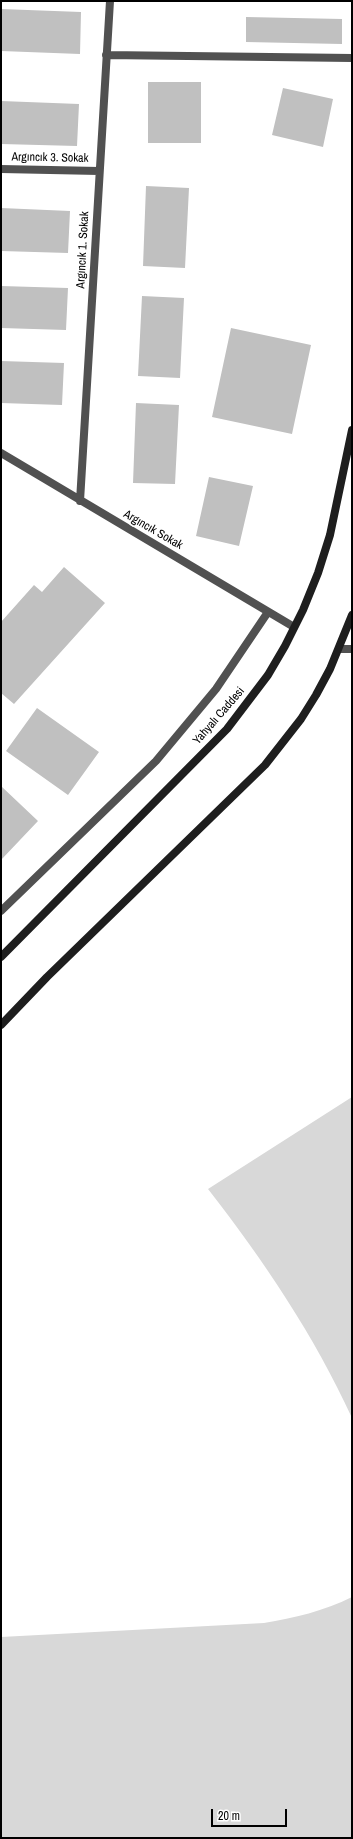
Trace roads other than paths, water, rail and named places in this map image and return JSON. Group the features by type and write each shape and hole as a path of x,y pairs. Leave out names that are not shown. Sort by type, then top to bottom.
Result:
{"main road":[{"name":"Yahyalı Caddesi","path":"1,957 227,729 268,675 294,627 318,573 330,535 352,430"},
{"path":"1,1025 47,977 265,765 301,719 316,695 339,649 352,615"}],"street":[{"name":"Argıncık 1. Sokak","path":"80,501 110,1"},
{"path":"106,55 352,58"},
{"name":"Argıncık 3. Sokak","path":"1,169 99,171"},
{"name":"Argıncık Sokak","path":"1,453 294,627"},
{"path":"1,912 156,761 216,689 268,612"},
{"path":"339,649 352,650"}]}
